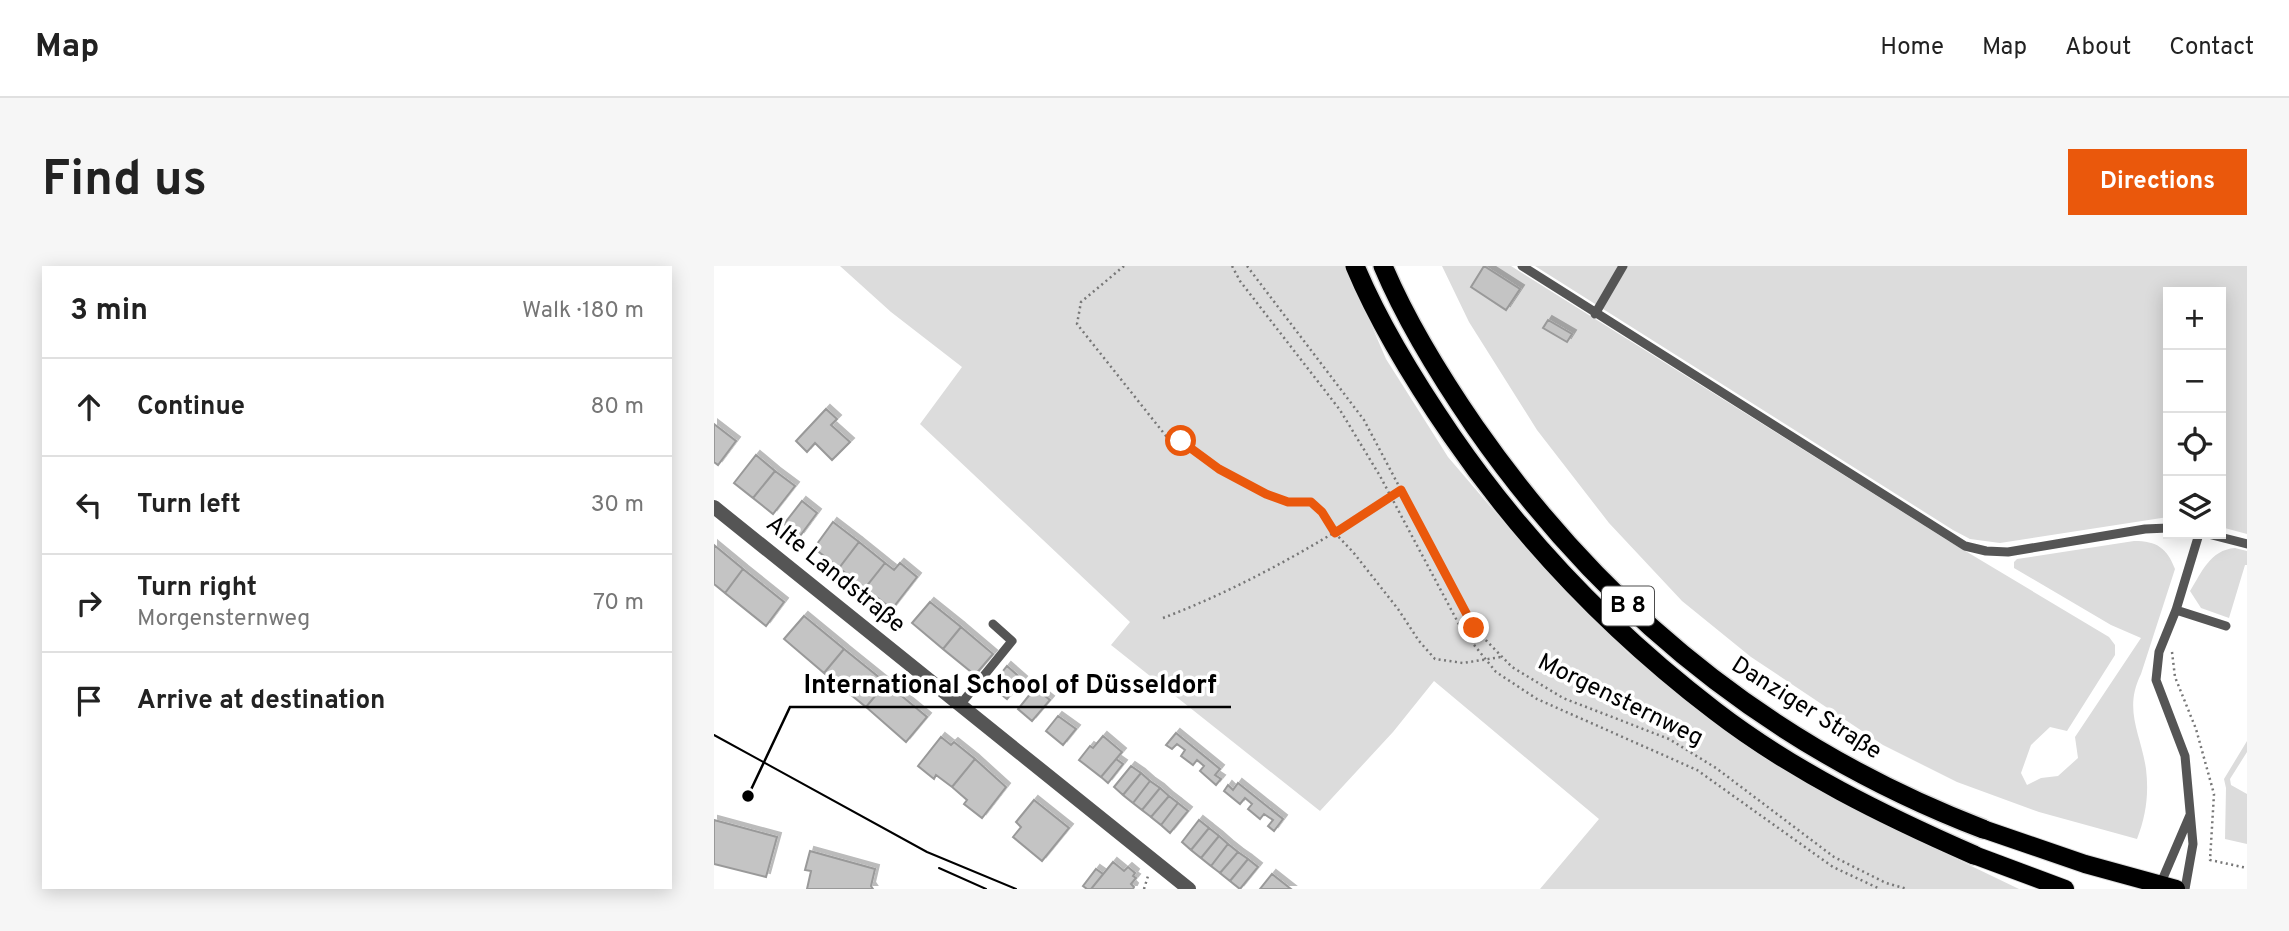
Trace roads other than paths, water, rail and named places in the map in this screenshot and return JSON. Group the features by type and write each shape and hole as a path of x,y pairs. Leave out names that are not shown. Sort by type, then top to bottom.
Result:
{"highway":[{"name":"Danziger Straße","path":"1355,266 1369,299 1423,393 1487,486 1556,569 1633,644 1716,712 1777,752 1864,803 1974,855"},
{"name":"Danziger Straße","path":"1383,266 1393,291 1444,381 1506,471 1575,554 1650,627 1731,695 1789,733 1876,782 1933,810 1983,829"}],"main road":[{"name":"Danziger Straße","path":"1983,829 2085,864 2168,887"},
{"name":"Danziger Straße","path":"1974,855 2065,889"}],"street":[{"name":"Alte Landstraße","path":"714,507 1189,889"}],"lane":[{"path":"1522,266 1965,546 2008,552 2163,528"},
{"path":"1595,314 1623,266"},
{"path":"2185,889 2193,844 2185,756 2156,680 2159,652 2176,610 2197,539"},
{"path":"2226,539 2247,544"},
{"path":"2176,610 2226,626"},
{"path":"960,705 1012,641 993,624"},
{"path":"2168,887 2190,814"}],"tram line":[{"path":"714,735 927,852 1016,889"},
{"path":"939,868 986,889"}],"place":[{"name":"International School of Düsseldorf","path":"748,796"}]}
